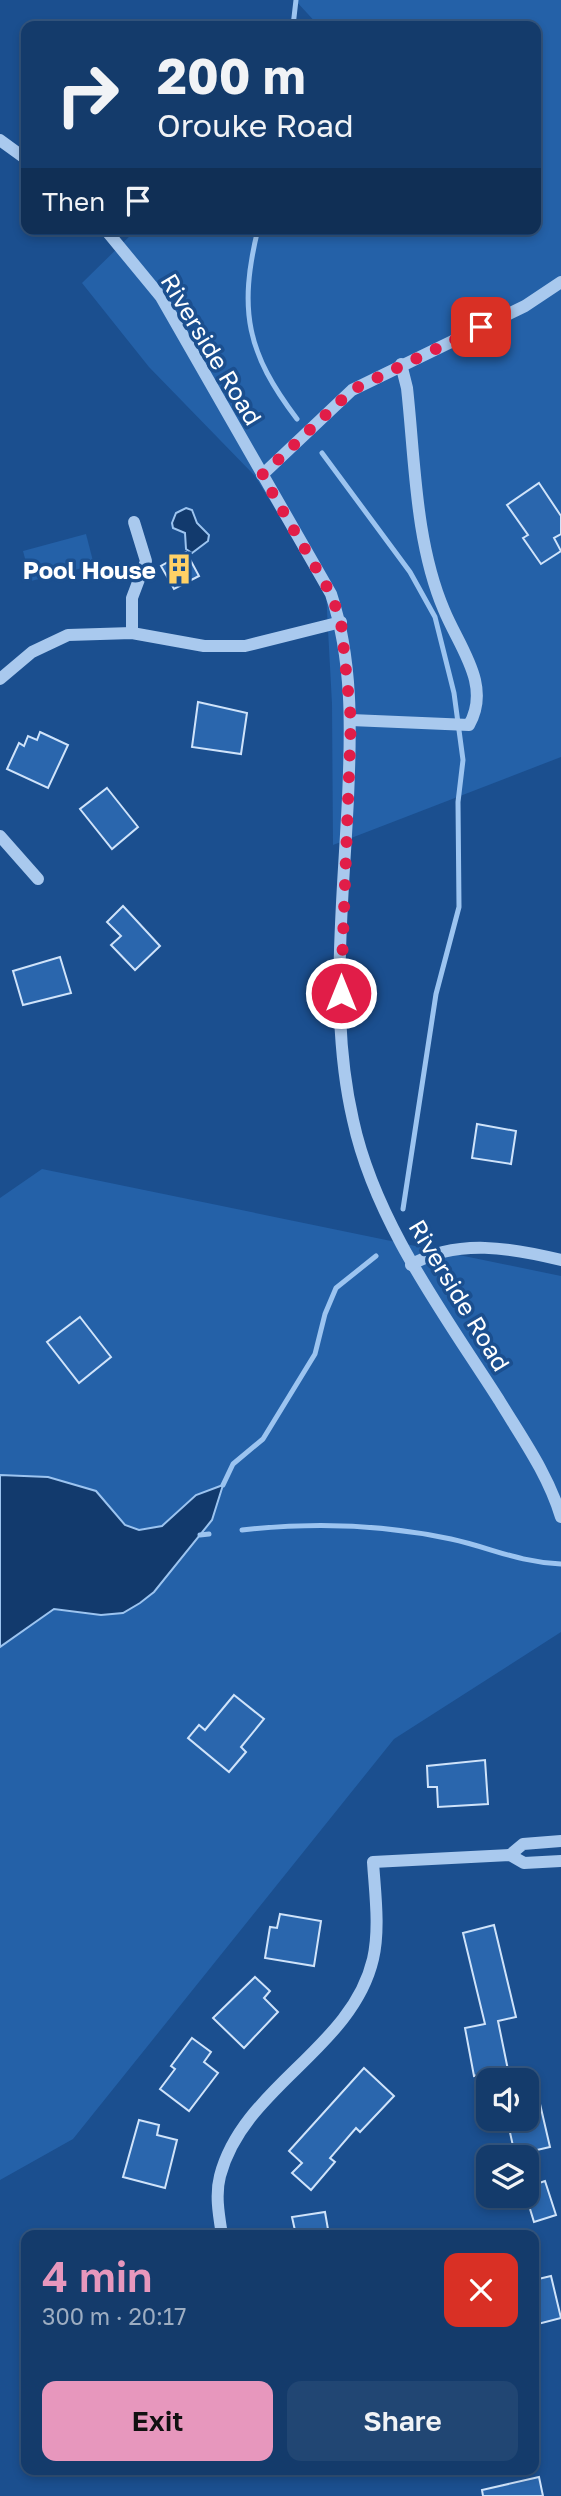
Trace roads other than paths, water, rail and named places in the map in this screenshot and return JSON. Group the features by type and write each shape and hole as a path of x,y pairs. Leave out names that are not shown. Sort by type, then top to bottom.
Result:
{"street":[{"path":"0,140 21,155"},
{"name":"Riverside Road","path":"110,235 161,297 331,594 341,622 351,720 340,942 341,1043 353,1122 376,1189 411,1265 540,1465 561,1517"},
{"path":"262,475 352,390 525,306 561,282"},
{"path":"351,720 469,725 476,713 476,684 468,657 444,610 427,554 407,388 401,364"},
{"path":"132,633 132,598 146,561 134,522"},
{"path":"0,678 32,653 68,635 132,633 204,646 245,646 341,622"},
{"path":"0,836 38,880"},
{"path":"411,1265 430,1253 466,1248 523,1250 561,1259"},
{"path":"510,1855 523,1844 561,1842"},
{"path":"221,2230 217,2202 220,2176 236,2139 256,2109 308,2057 354,2002 373,1959 376,1914 373,1862 510,1855 524,1863 561,1861"}],"waterway":[{"path":"294,21 296,0"},
{"path":"257,235 249,284 251,330 267,373 297,419"},
{"path":"322,453 410,572 435,617 454,693 463,760 458,802 459,907 436,994 403,1209"},
{"path":"223,1485 233,1464 263,1439 315,1354 325,1314 336,1288 376,1256"},
{"path":"242,1530 321,1525 373,1527 451,1539 531,1561 561,1564"},
{"path":"200,1535 209,1534"}],"place":[{"name":"Pool House","path":"179,569"}]}
